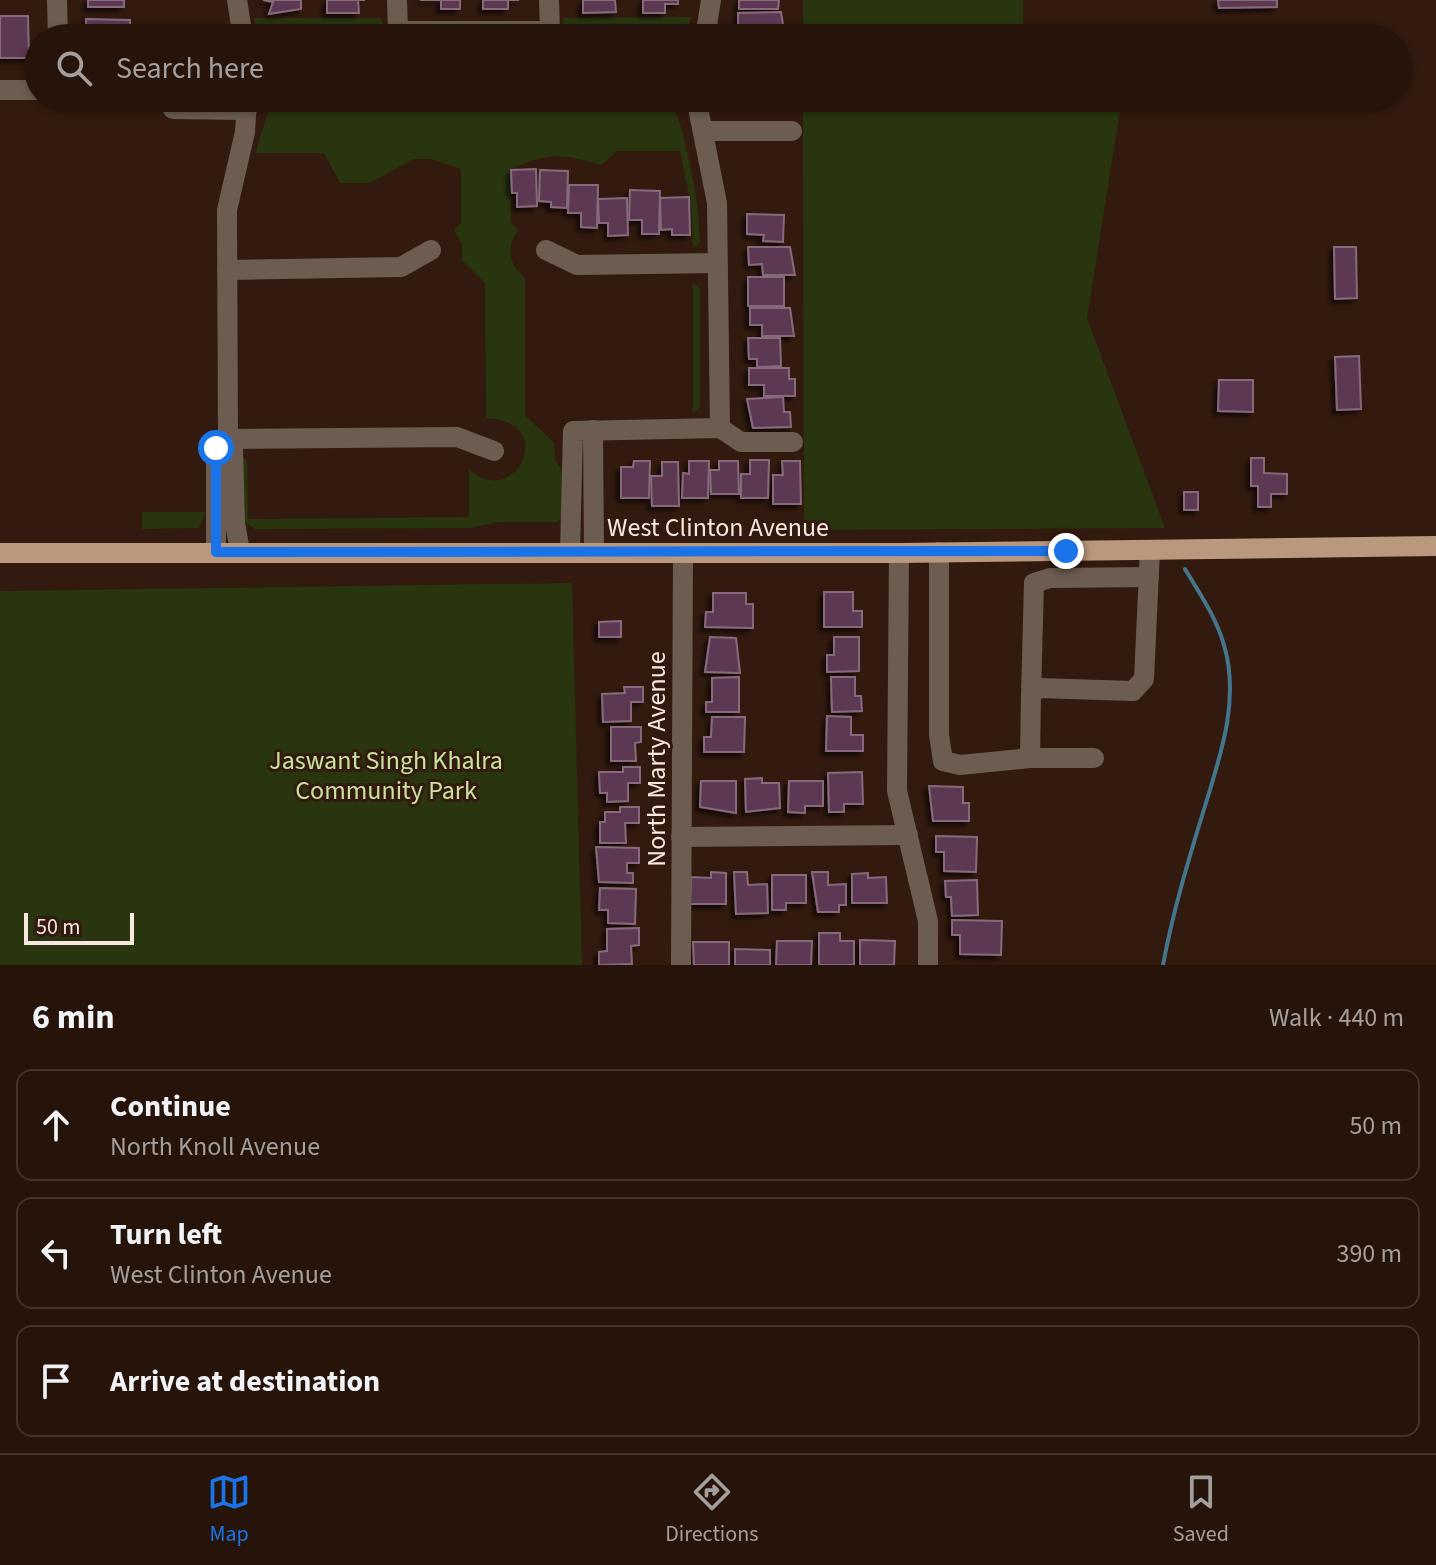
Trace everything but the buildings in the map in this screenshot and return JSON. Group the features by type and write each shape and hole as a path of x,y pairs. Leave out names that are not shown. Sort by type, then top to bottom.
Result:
{"main road":[{"name":"West Clinton Avenue","path":"0,553 899,553 1436,546"}],"street":[{"path":"57,0 58,24"},
{"path":"237,0 241,24"},
{"path":"397,0 398,24"},
{"path":"549,0 550,24"},
{"path":"707,24 711,0"},
{"path":"0,90 24,90"},
{"path":"240,551 235,523 233,448 228,439 227,210 245,132 246,112"},
{"path":"699,112 717,203 720,428"},
{"path":"704,131 792,131"},
{"path":"227,270 401,267 431,250"},
{"path":"546,250 577,265 717,263"},
{"path":"583,431 720,428 741,442 793,442"},
{"path":"570,552 583,431"},
{"path":"583,431 594,552"},
{"path":"216,552 216,448 228,439 457,437 494,451"},
{"path":"1031,695 1038,688 1133,691 1144,679 1150,550"},
{"path":"939,552 939,735 943,761 976,764 1030,758 1094,758"},
{"name":"North Marty Avenue","path":"681,965 683,553"},
{"path":"899,553 897,791 928,921 928,965"},
{"path":"1030,758 1034,583 1050,578 1149,577"},
{"path":"681,837 908,835"}],"green space":[{"path":"803,0 1023,0 1023,24 803,24"},
{"path":"691,17 690,24 562,24 564,18"},
{"path":"254,18 381,18 383,24 255,24"},
{"path":"268,112 676,112 697,201 700,242 693,248 692,210 680,151 617,151 601,165 555,156 511,169 511,222 518,230 510,249 512,262 525,278 525,415 554,443 555,460 565,474 567,510 558,522 499,522 470,528 255,529 243,521 241,458 247,459 248,519 469,517 469,469 486,479 501,480 514,473 522,461 525,447 521,433 509,423 486,418 485,283 462,260 462,244 454,230 461,223 461,169 431,159 414,159 370,183 340,183 324,153 256,153"},
{"path":"803,112 1120,112 1087,318 1165,528 804,530"},
{"path":"693,282 700,289 700,407 693,414"},
{"path":"142,512 206,512 199,528 142,529"},
{"name":"Jaswant Singh Khalra Community Park","path":"572,583 582,965 0,965 0,591"}],"waterway":[{"path":"1163,965 1182,885 1222,746 1229,706 1228,665 1221,635 1185,569"}],"route":[{"path":"216,448 216,552 1066,551"}]}
